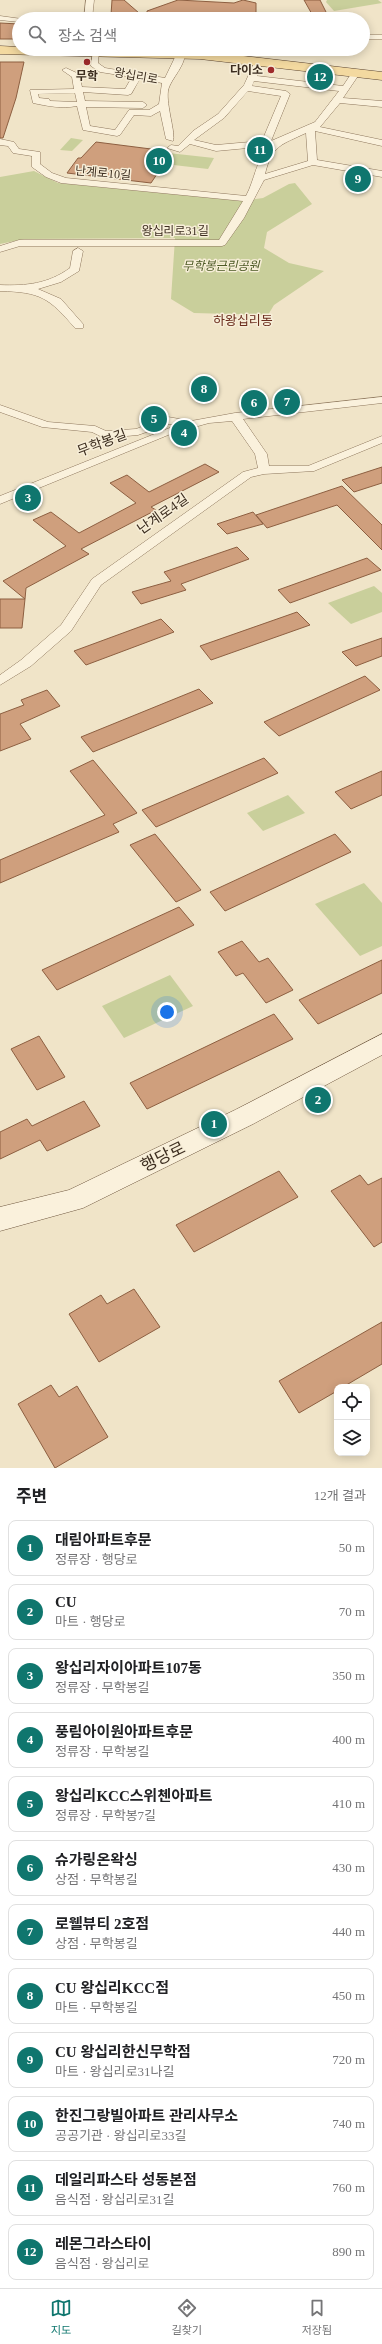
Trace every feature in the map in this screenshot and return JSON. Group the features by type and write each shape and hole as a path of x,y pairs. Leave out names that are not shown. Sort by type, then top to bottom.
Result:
{"main road":[{"path":"0,46 12,46"},
{"name":"왕십리로","path":"0,50 12,50"},
{"name":"왕십리로","path":"240,56 260,57"},
{"name":"왕십리로","path":"246,56 382,76"},
{"name":"왕십리로","path":"349,70 382,70"},
{"name":"행당로","path":"0,1219 74,1200 244,1117 382,1044"}],"street":[{"path":"89,12 90,0"},
{"path":"0,18 12,19"},
{"path":"370,37 382,36"},
{"path":"66,56 62,67 76,76 75,88 78,107 86,128 117,133 132,112 151,113 164,105"},
{"name":"왕십리로","path":"95,56 94,64 103,70 168,81"},
{"path":"170,139 164,105 168,81 177,70 180,56"},
{"path":"171,148 180,149 196,133 221,116 246,88 252,78 260,57"},
{"name":"왕십리로31길","path":"0,249 19,243 222,243 249,199 259,179 265,156 277,143 318,124 345,89 349,70"},
{"path":"38,84 128,92 136,76"},
{"path":"252,78 345,89"},
{"path":"318,96 323,86"},
{"path":"75,88 33,92 36,101 46,101 46,104 78,107 164,105"},
{"path":"246,88 286,94 266,143"},
{"path":"338,100 382,104"},
{"path":"313,162 310,127 371,140 381,138"},
{"path":"187,141 216,148 277,143"},
{"name":"난계로10길","path":"0,142 11,144 16,151 37,154 35,165 49,175 64,181 249,199"},
{"path":"259,179 313,162 382,174"},
{"path":"0,288 28,289 61,280 75,269 78,251"},
{"path":"28,289 57,301 79,326"},
{"name":"무학봉길","path":"0,500 56,476 190,425 208,420 382,400"},
{"path":"0,408 46,425 94,429 104,435 138,432 168,420 190,425"},
{"path":"235,416 261,454 264,470"},
{"name":"난계로4길","path":"0,681 26,663 66,628 96,582 137,551 247,474 264,470 310,469 382,439"}],"green space":[{"path":"327,0 378,0 382,3 334,11 326,2"},
{"path":"71,138 83,140 72,151 60,150"},
{"path":"159,152 214,158 208,169 165,164 169,158 156,157"},
{"name":"무학봉근린공원","path":"34,171 58,183 241,201 263,198 289,184 295,183 312,204 267,232 264,248 289,263 324,271 274,305 268,315 194,313 171,299 175,238 24,239 0,244 0,177"},
{"path":"374,586 382,593 382,612 351,624 328,603"},
{"path":"288,795 305,813 263,831 247,813"},
{"path":"364,883 382,903 382,946 360,956 315,904"},
{"path":"170,975 193,1006 124,1038 102,1006"}],"building":[{"path":"112,0 124,0 138,12 111,12"},
{"path":"178,0 234,3 243,0 256,3 256,12 147,11"},
{"path":"304,0 320,0 326,12 311,12"},
{"path":"0,23 12,24 12,39 0,39"},
{"path":"0,62 24,62 16,98 3,138 0,138"},
{"path":"96,142 151,149 145,156 167,159 151,183 67,173 78,158 81,158"},
{"path":"205,464 219,472 151,507 156,510 81,549 89,554 26,588 25,599 3,581 66,546 33,520 51,512 79,533 136,503 110,483 127,475 149,492"},
{"path":"382,467 382,483 354,492 342,480"},
{"path":"342,486 382,525 382,550 337,505 267,528 256,515"},
{"path":"253,512 263,524 227,534 217,524"},
{"path":"237,547 249,559 181,584 186,590 141,604 132,592 171,581 164,572"},
{"path":"367,558 381,570 290,603 278,590"},
{"path":"0,599 25,599 22,628 0,628"},
{"path":"297,612 310,625 211,660 200,646"},
{"path":"161,619 174,632 86,665 74,651"},
{"path":"382,638 382,656 356,666 342,652"},
{"path":"365,676 380,690 279,736 264,722"},
{"path":"199,689 213,703 93,752 81,737"},
{"path":"47,690 60,706 20,724 31,739 0,751 0,714 24,705 21,700"},
{"path":"264,758 278,773 156,827 142,810"},
{"path":"93,760 137,813 113,824 119,832 0,883 0,860 105,815 70,771"},
{"path":"382,771 382,795 351,809 335,792"},
{"path":"155,834 201,890 176,902 130,845"},
{"path":"335,834 351,852 225,911 210,892"},
{"path":"179,907 194,925 57,990 42,970"},
{"path":"242,941 259,962 268,958 293,990 266,1003 243,973 236,976 218,952"},
{"path":"382,960 382,993 318,1024 299,1000"},
{"path":"274,1014 293,1039 147,1109 130,1083"},
{"path":"39,1036 65,1077 37,1090 11,1049"},
{"path":"84,1101 100,1126 47,1151 40,1140 0,1159 0,1132 27,1119 32,1126"},
{"path":"279,1171 298,1197 194,1252 176,1225"},
{"path":"360,1175 368,1185 382,1178 382,1242 374,1247 331,1191"},
{"path":"134,1289 160,1327 99,1362 69,1314 101,1295 107,1304"},
{"path":"382,1322 382,1364 348,1384 334,1384 334,1393 299,1413 279,1381"},
{"path":"51,1385 59,1397 77,1386 108,1437 55,1468 18,1404"}],"place":[{"name":"무학","path":"87,62"},
{"name":"다이소","path":"271,70"},
{"name":"레몬그라스타이","path":"320,77"},
{"name":"데일리파스타 성동본점","path":"260,150"},
{"name":"한진그랑빌아파트 관리사무소","path":"159,161"},
{"name":"CU 왕십리한신무학점","path":"358,179"},
{"name":"CU 왕십리KCC점","path":"204,389"},
{"name":"로웰뷰티 2호점","path":"287,402"},
{"name":"슈가링온왁싱","path":"254,403"},
{"name":"왕십리KCC스위첸아파트","path":"154,419"},
{"name":"풍림아이원아파트후문","path":"184,433"},
{"name":"왕십리자이아파트107동","path":"28,498"},
{"name":"CU","path":"318,1100"},
{"name":"대림아파트후문","path":"214,1124"}],"district":[{"name":"하왕십리동","path":"243,320"}]}
